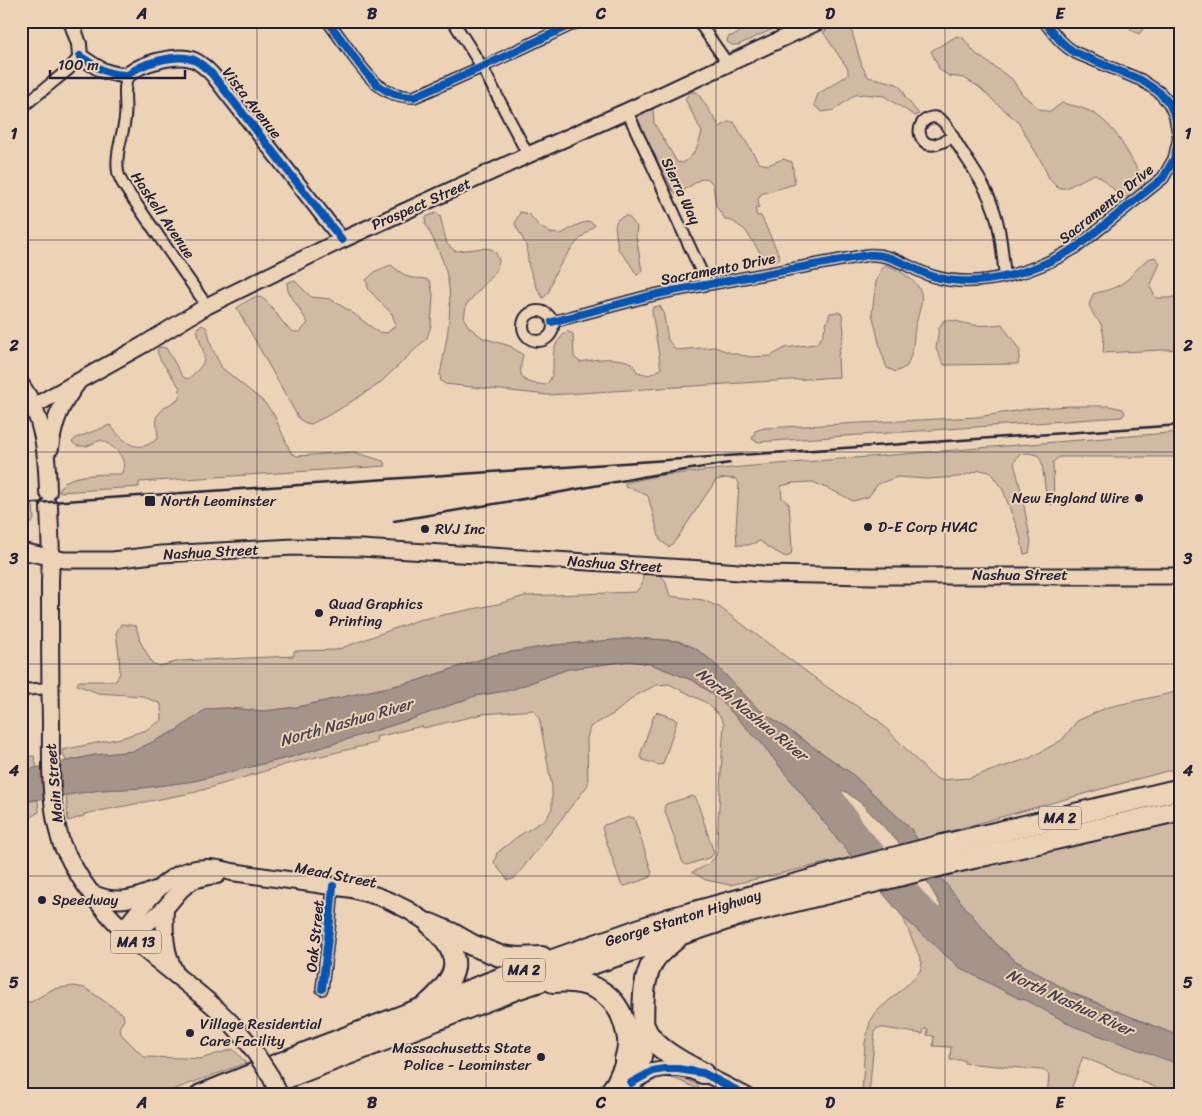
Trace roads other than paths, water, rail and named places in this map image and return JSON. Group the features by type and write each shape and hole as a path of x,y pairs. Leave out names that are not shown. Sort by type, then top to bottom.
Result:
{"highway":[{"name":"George Stanton Highway","path":"201,1095 499,979 669,919 860,876 943,855 1181,789"},
{"name":"George Stanton Highway","path":"943,855 1111,825 1181,810"},
{"name":"George Stanton Highway","path":"242,1095 518,988 860,876"},
{"path":"430,924 472,945 500,956 525,958 571,953"},
{"path":"424,1008 446,986 452,976 455,964 454,954 450,945 430,924"},
{"path":"615,1091 636,1072 641,1057 645,986 651,966 660,952 686,932"},
{"path":"518,988 570,981 591,986 606,995 621,1012 628,1034 628,1045 624,1060"},
{"path":"644,1026 652,1040 683,1062 703,1073"}],"main road":[{"name":"Prospect Street","path":"34,406 143,345 207,306 342,240 820,21"},
{"path":"47,468 54,423 62,404 77,383"},
{"name":"Main Street","path":"21,385 34,406 45,445 51,557 50,754 54,811 62,844 81,881 127,933 221,1011 240,1031 271,1077 279,1095"},
{"name":"Nashua Street","path":"21,551 64,560 113,560 160,554 327,547 692,568 763,574 1181,576"},
{"name":"Mead Street","path":"127,933 157,889 170,879 194,868 218,868 232,872 352,889 377,896 408,910 430,924"},
{"name":"Mead Street","path":"127,933 164,908 181,889 194,880 232,872"},
{"path":"91,893 119,900 146,894 157,889"},
{"path":"164,908 165,941 169,960 178,976"},
{"path":"615,1091 624,1060"}],"street":[{"path":"71,21 80,56 106,72 116,75 128,75"},
{"path":"328,21 368,76 376,84 403,97 414,97 482,68 560,25 579,21"},
{"path":"453,21 482,68 528,155"},
{"path":"698,21 728,64"},
{"name":"Sacramento Drive","path":"552,322 645,297 707,284 875,255 890,257 924,273 940,278 959,281 982,280 1024,272 1066,254 1163,178 1174,159 1178,145 1178,130 1175,116 1169,103 1148,83 1076,53 1054,34 1044,21"},
{"path":"21,108 69,69 80,56"},
{"name":"Vista Avenue","path":"128,75 132,70 162,60 187,58 202,64 212,74 342,240"},
{"name":"Haskell Avenue","path":"128,75 124,88 125,118 118,149 119,177 126,190 207,306"},
{"name":"Sierra Way","path":"627,111 707,284"},
{"path":"953,136 984,187 993,207 1000,237 1005,276"},
{"path":"21,690 50,688"},
{"name":"Oak Street","path":"322,989 333,886"},
{"path":"615,1091 653,1071 678,1069 703,1073 746,1095"}],"water":[{"path":"637,638 678,641 695,648 712,661 757,708 851,773 911,829 941,878 996,944 1016,961 1070,992 1181,1037 1181,1065 1073,1026 1026,1000 1018,998 960,968 903,917 843,846 762,744 719,699 694,681 651,664 629,661 568,669 511,690 475,696 412,719 291,757 194,781 142,788 100,790 21,802 21,771 95,755 134,751 177,730 206,709 227,708 264,711 297,707 416,681 494,655 554,645","holes":["836,791 845,791 862,804 914,859 941,906 936,918 921,907 895,881 837,810 834,801"]}],"waterway":[{"name":"North Nashua River","path":"823,778 862,834 924,905 953,930"}],"railway":[{"path":"21,504 1181,425"},
{"path":"394,521 730,463"}],"place":[{"name":"New England Wire","path":"1139,498"},
{"name":"North Leominster","path":"150,501"},
{"name":"D-E Corp HVAC","path":"868,527"},
{"name":"RVJ Inc","path":"425,529"},
{"name":"Quad Graphics Printing","path":"319,613"},
{"name":"Speedway","path":"42,900"},
{"name":"Village Residential Care Facility","path":"190,1033"},
{"name":"Massachusetts State Police - Leominster","path":"541,1057"}]}
